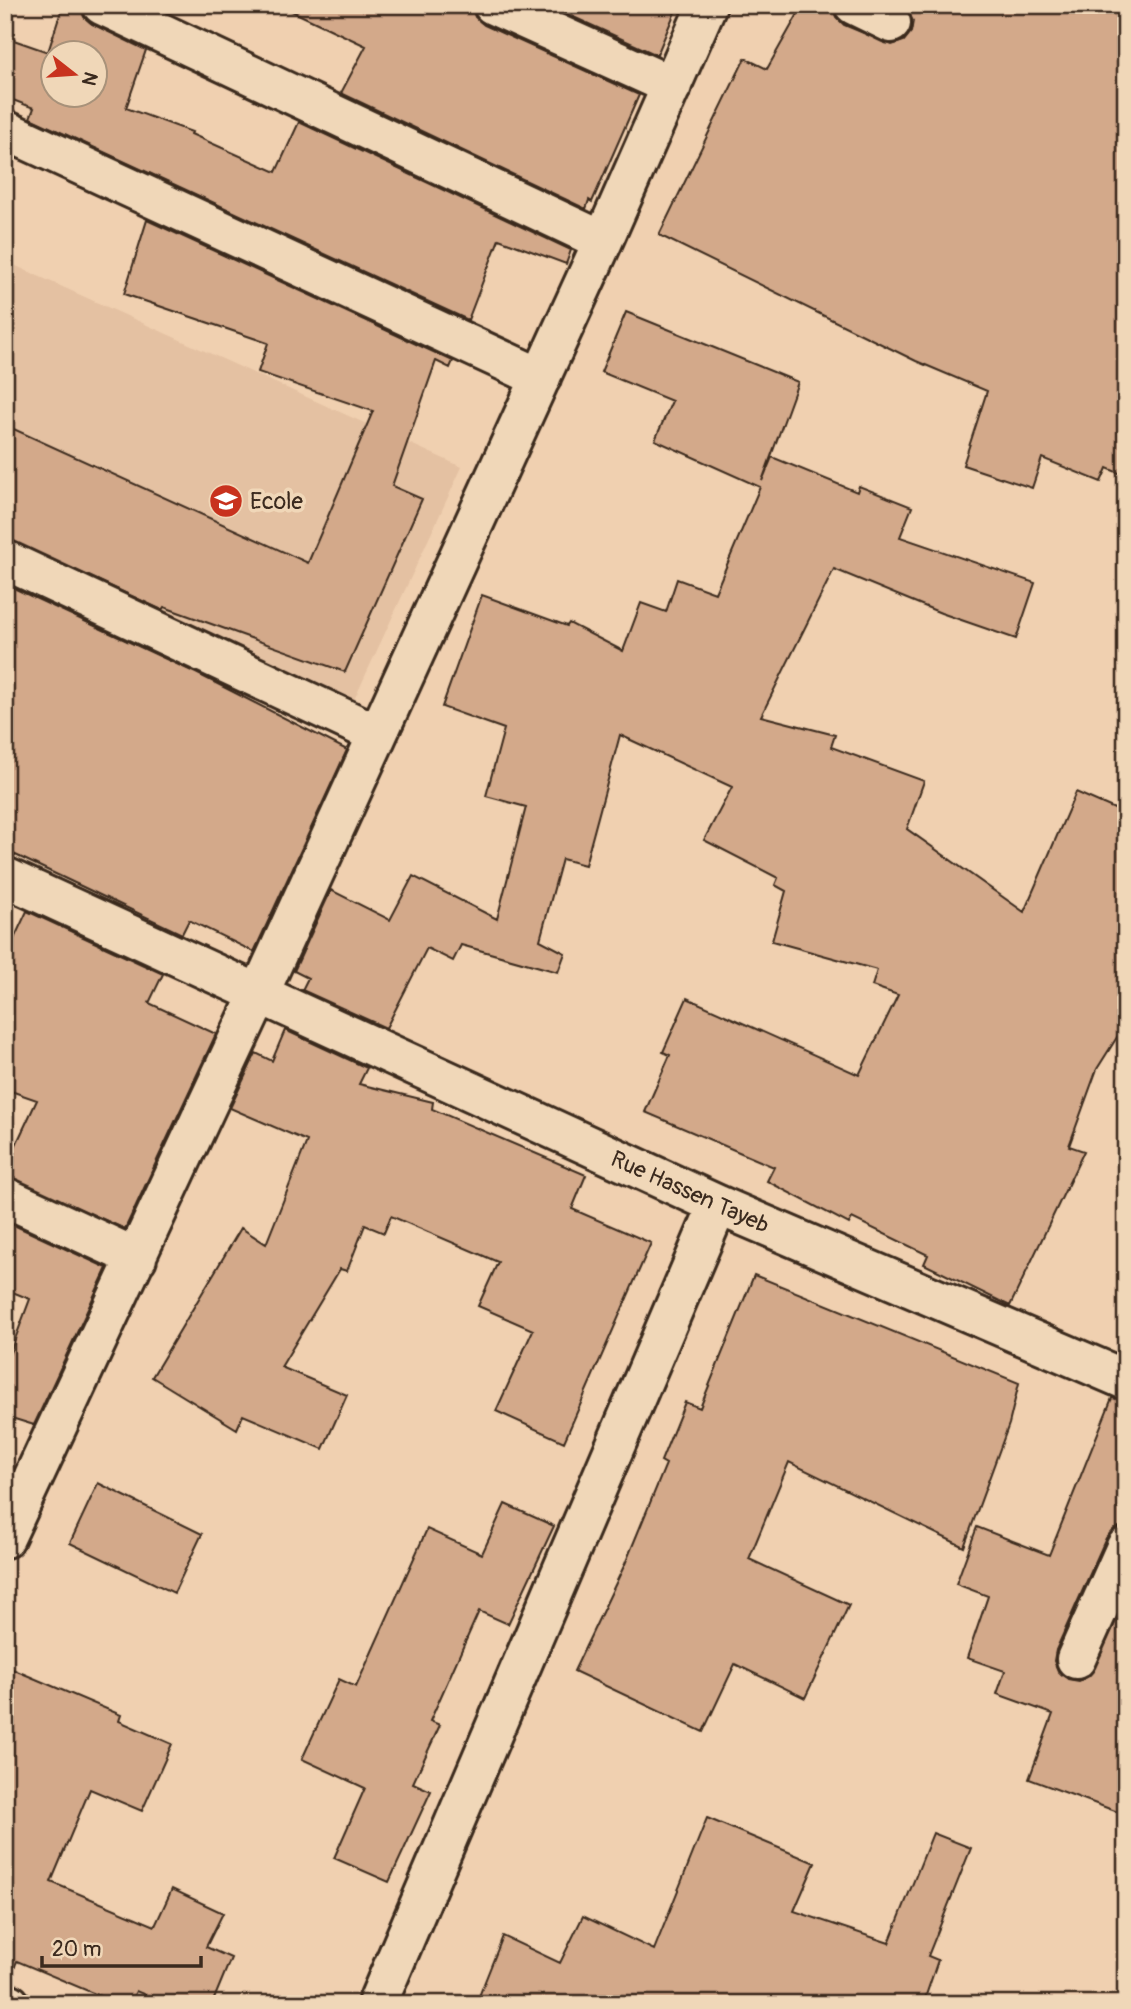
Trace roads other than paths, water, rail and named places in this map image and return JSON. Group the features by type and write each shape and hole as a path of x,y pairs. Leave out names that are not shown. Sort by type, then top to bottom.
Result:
{"street":[{"path":"102,5 603,241"},
{"path":"493,5 672,86"},
{"path":"8,1523 138,1258 541,378 707,5"},
{"path":"854,5 891,23"},
{"path":"5,130 541,378"},
{"path":"5,560 377,734"},
{"name":"Rue Hassen Tayeb","path":"5,877 718,1205 1126,1380"},
{"path":"5,1197 138,1258"},
{"path":"377,2004 718,1205"},
{"path":"1076,1659 1126,1547"}],"place":[{"name":"Ecole","path":"226,501"}]}
